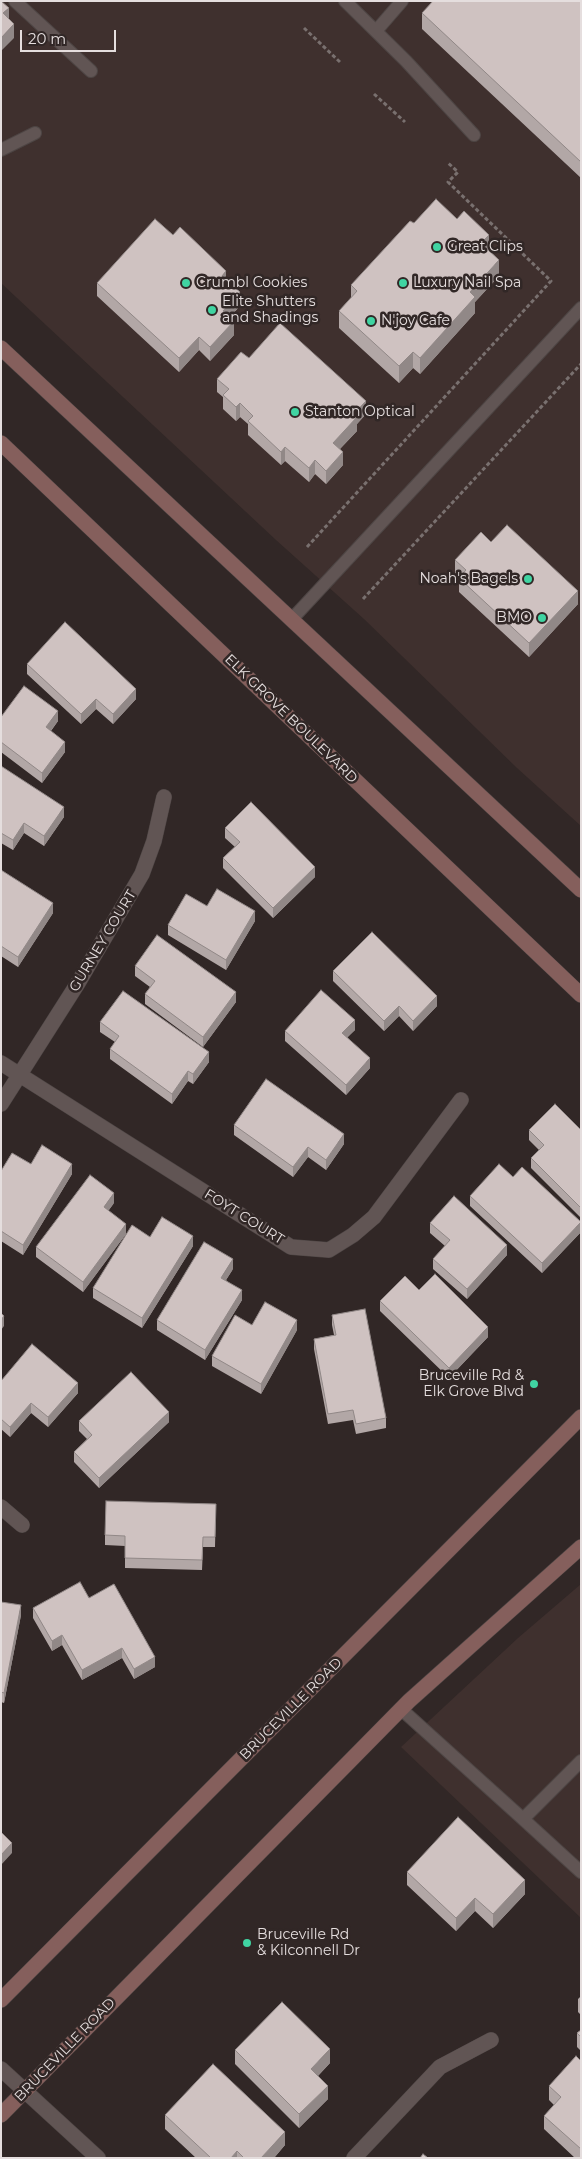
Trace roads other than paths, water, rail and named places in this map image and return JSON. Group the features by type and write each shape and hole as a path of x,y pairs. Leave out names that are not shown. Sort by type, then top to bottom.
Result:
{"main road":[{"path":"1,348 581,890"},
{"name":"ELK GROVE BOULEVARD","path":"1,443 581,995"},
{"name":"BRUCEVILLE ROAD","path":"1,2000 581,1417"},
{"name":"BRUCEVILLE ROAD","path":"1,2115 401,1709 581,1547"}],"street":[{"name":"GURNEY COURT","path":"1,1104 87,968 142,874 154,841 164,797"},
{"name":"FOYT COURT","path":"1,1063 291,1248 329,1250 353,1235 374,1217 461,1100"},
{"path":"1,1507 22,1525"},
{"path":"354,2158 440,2067 491,2040"},
{"path":"1,2069 98,2158"}],"lane":[{"path":"15,1 91,71"},
{"path":"346,1 474,135"},
{"path":"376,31 402,1"},
{"path":"1,150 35,133"},
{"path":"292,619 581,308"},
{"path":"401,1709 581,1872"},
{"path":"523,1819 581,1761"}],"place":[{"name":"Great Clips","path":"437,247"},
{"name":"Crumbl Cookies","path":"186,283"},
{"name":"Luxury Nail Spa","path":"403,283"},
{"name":"Elite Shutters and Shadings","path":"212,310"},
{"name":"N'joy Cafe","path":"371,321"},
{"name":"Stanton Optical","path":"295,412"},
{"name":"Noah's Bagels","path":"528,579"},
{"name":"BMO","path":"542,618"},
{"name":"Bruceville Rd & Elk Grove Blvd","path":"534,1384"},
{"name":"Bruceville Rd & Kilconnell Dr","path":"247,1943"}]}
